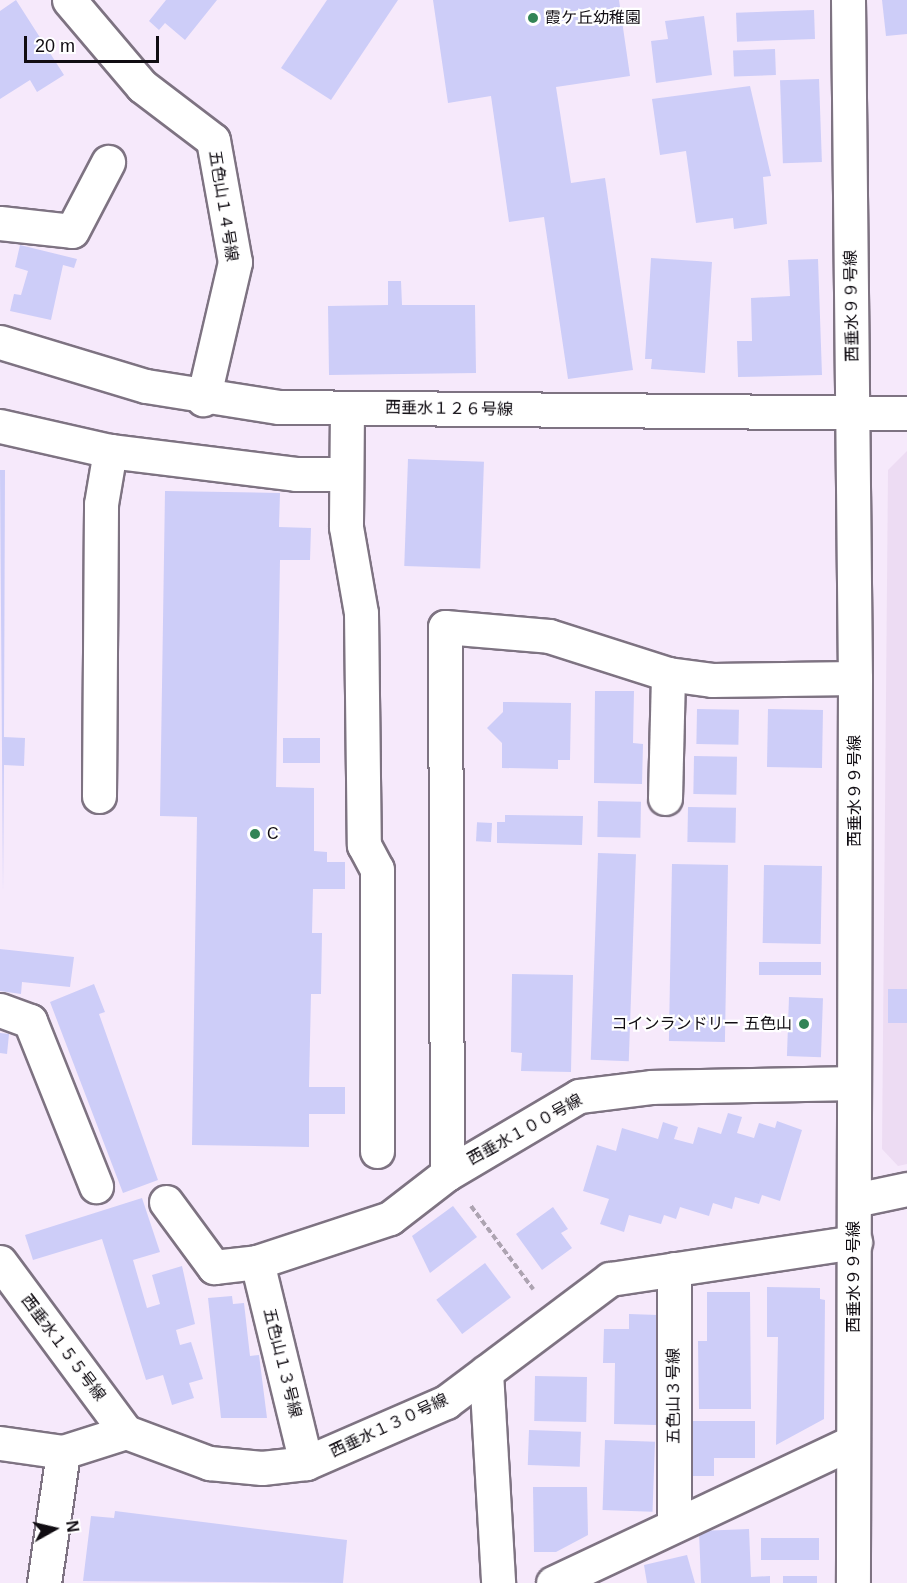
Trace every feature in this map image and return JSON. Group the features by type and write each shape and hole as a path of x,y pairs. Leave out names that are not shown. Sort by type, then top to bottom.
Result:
{"street":[{"name":"五色山１４号線","path":"69,0 142,86 213,140 235,262 203,399"},
{"name":"西垂水９９号線","path":"848,0 855,678 855,1242 852,1583"},
{"path":"0,223 72,231 108,162"},
{"name":"西垂水１２６号線","path":"0,342 203,399 347,408 907,414"},
{"path":"347,408 346,527 361,613 364,845 377,869 377,1151"},
{"path":"0,426 110,450 296,474 345,474"},
{"path":"99,796 101,504 110,450"},
{"path":"447,1174 445,627 549,636 668,674 711,680 855,678"},
{"path":"665,798 668,674"},
{"path":"0,1010 30,1021 96,1186"},
{"name":"西垂水１００号線","path":"166,1202 214,1267 257,1262 390,1218 447,1174 579,1096 652,1087 854,1083"},
{"path":"855,1200 907,1189"},
{"name":"西垂水１３０号線","path":"126,1432 209,1462 262,1468 306,1463 446,1402 554,1316 610,1279 855,1242"},
{"name":"西垂水１５５号線","path":"0,1262 126,1432"},
{"name":"五色山１３号線","path":"257,1262 306,1463"},
{"name":"五色山３号線","path":"674,1269 674,1522"},
{"path":"486,1372 498,1583"},
{"path":"0,1443 63,1452 126,1432"},
{"path":"553,1583 674,1522 853,1442"},
{"path":"44,1583 63,1452"}],"path":[{"path":"447,1174 554,1316"}],"shaded area":[{"path":"907,451 907,1164 898,1166 882,1149 888,470"}],"building":[{"path":"16,0 64,75 37,92 30,80 0,99 0,11"},
{"path":"166,0 217,0 185,40 165,23 159,30 149,21"},
{"path":"327,0 398,0 331,100 281,68"},
{"path":"433,0 619,0 630,76 556,87 571,183 605,178 633,370 568,379 544,217 509,222 491,96 448,103"},
{"path":"882,0 907,0 907,34 886,36"},
{"path":"814,10 815,39 737,42 736,13"},
{"path":"704,16 712,75 656,83 651,41 668,39 665,21"},
{"path":"775,49 776,75 734,76 733,50"},
{"path":"819,79 822,162 783,163 780,80"},
{"path":"750,86 771,176 763,177 767,224 734,229 733,218 696,223 686,151 660,155 652,99"},
{"path":"20,245 77,259 74,268 63,265 51,320 10,311 14,294 21,295 28,271 15,267"},
{"path":"651,258 712,262 705,373 651,369 652,359 645,359"},
{"path":"818,259 822,375 738,377 737,341 752,341 751,298 790,296 788,260"},
{"path":"388,281 401,281 402,305 475,305 476,373 329,375 328,306 388,305"},
{"path":"408,459 484,462 480,569 404,566"},
{"path":"0,470 5,470 4,737 25,738 24,766 4,765 3,893"},
{"name":"C","path":"165,491 280,493 279,527 311,528 310,560 280,560 276,787 314,788 314,851 327,852 327,862 345,862 345,889 313,889 312,933 322,933 321,994 311,994 309,1087 345,1087 345,1114 309,1114 309,1147 192,1145 197,817 160,816"},
{"path":"595,691 634,691 633,743 643,744 642,784 594,783"},
{"path":"503,702 571,703 570,760 558,760 558,769 502,768 502,743 487,728 503,712"},
{"path":"697,709 739,710 738,745 696,744"},
{"path":"768,709 823,710 822,768 767,767"},
{"path":"283,738 320,738 320,763 283,763"},
{"path":"694,756 737,757 736,795 693,794"},
{"path":"598,801 641,802 640,838 597,837"},
{"path":"688,807 736,808 735,843 687,842"},
{"path":"505,815 583,816 582,845 497,843 497,822 505,822"},
{"path":"477,822 492,823 491,842 476,841"},
{"path":"598,853 636,854 629,1061 591,1060"},
{"path":"672,864 728,865 725,1042 669,1041"},
{"path":"764,865 822,866 821,944 763,943"},
{"path":"0,949 74,957 70,987 22,982 21,994 0,991"},
{"path":"759,962 821,962 821,975 759,975"},
{"path":"512,974 573,975 571,1072 521,1071 522,1053 511,1052"},
{"path":"94,984 105,1012 99,1014 158,1180 123,1193 50,1002"},
{"path":"888,989 907,989 907,1023 888,1023"},
{"path":"789,997 823,998 821,1057 787,1056"},
{"path":"0,1033 9,1034 7,1054 0,1053"},
{"path":"728,1113 742,1117 737,1133 754,1138 759,1123 775,1128 777,1121 802,1130 780,1201 762,1195 759,1204 735,1197 732,1209 713,1203 709,1216 680,1207 676,1219 664,1215 661,1224 629,1215 624,1232 600,1224 609,1199 583,1191 597,1145 616,1151 622,1128 658,1139 663,1122 678,1127 674,1139 693,1144 698,1127 721,1134"},
{"path":"142,1198 160,1252 133,1260 147,1308 160,1304 152,1275 182,1266 195,1324 176,1330 180,1345 191,1342 203,1379 189,1383 194,1398 172,1405 163,1375 146,1380 102,1239 33,1260 25,1235"},
{"path":"453,1206 477,1237 430,1273 412,1236"},
{"path":"553,1207 568,1229 561,1233 572,1248 542,1270 516,1234"},
{"path":"485,1263 511,1297 462,1334 436,1300"},
{"path":"767,1287 820,1288 820,1299 825,1300 824,1419 776,1445 778,1337 767,1337"},
{"path":"707,1292 750,1292 751,1409 699,1409 698,1341 707,1341"},
{"path":"232,1296 233,1304 244,1303 250,1356 259,1355 267,1418 221,1418 208,1298"},
{"path":"629,1314 658,1315 656,1425 614,1424 615,1363 603,1363 604,1329 629,1329"},
{"path":"535,1376 587,1377 586,1422 534,1421"},
{"path":"693,1421 755,1421 755,1458 714,1458 714,1476 693,1476"},
{"path":"529,1430 581,1432 580,1467 528,1465"},
{"path":"605,1440 655,1442 653,1512 603,1510"},
{"path":"533,1487 587,1487 588,1535 556,1552 534,1552"},
{"path":"115,1511 347,1540 343,1583 83,1581 91,1516 114,1518"},
{"path":"749,1529 751,1577 770,1576 770,1583 701,1583 699,1531"},
{"path":"761,1538 819,1538 819,1560 761,1560"},
{"path":"687,1555 695,1583 647,1583 644,1565"},
{"path":"783,1576 817,1576 817,1583 783,1583"}],"place":[{"name":"霞ケ丘幼稚園","path":"533,18"},
{"name":"C","path":"255,834"},
{"name":"コインランドリー 五色山","path":"804,1024"}]}
